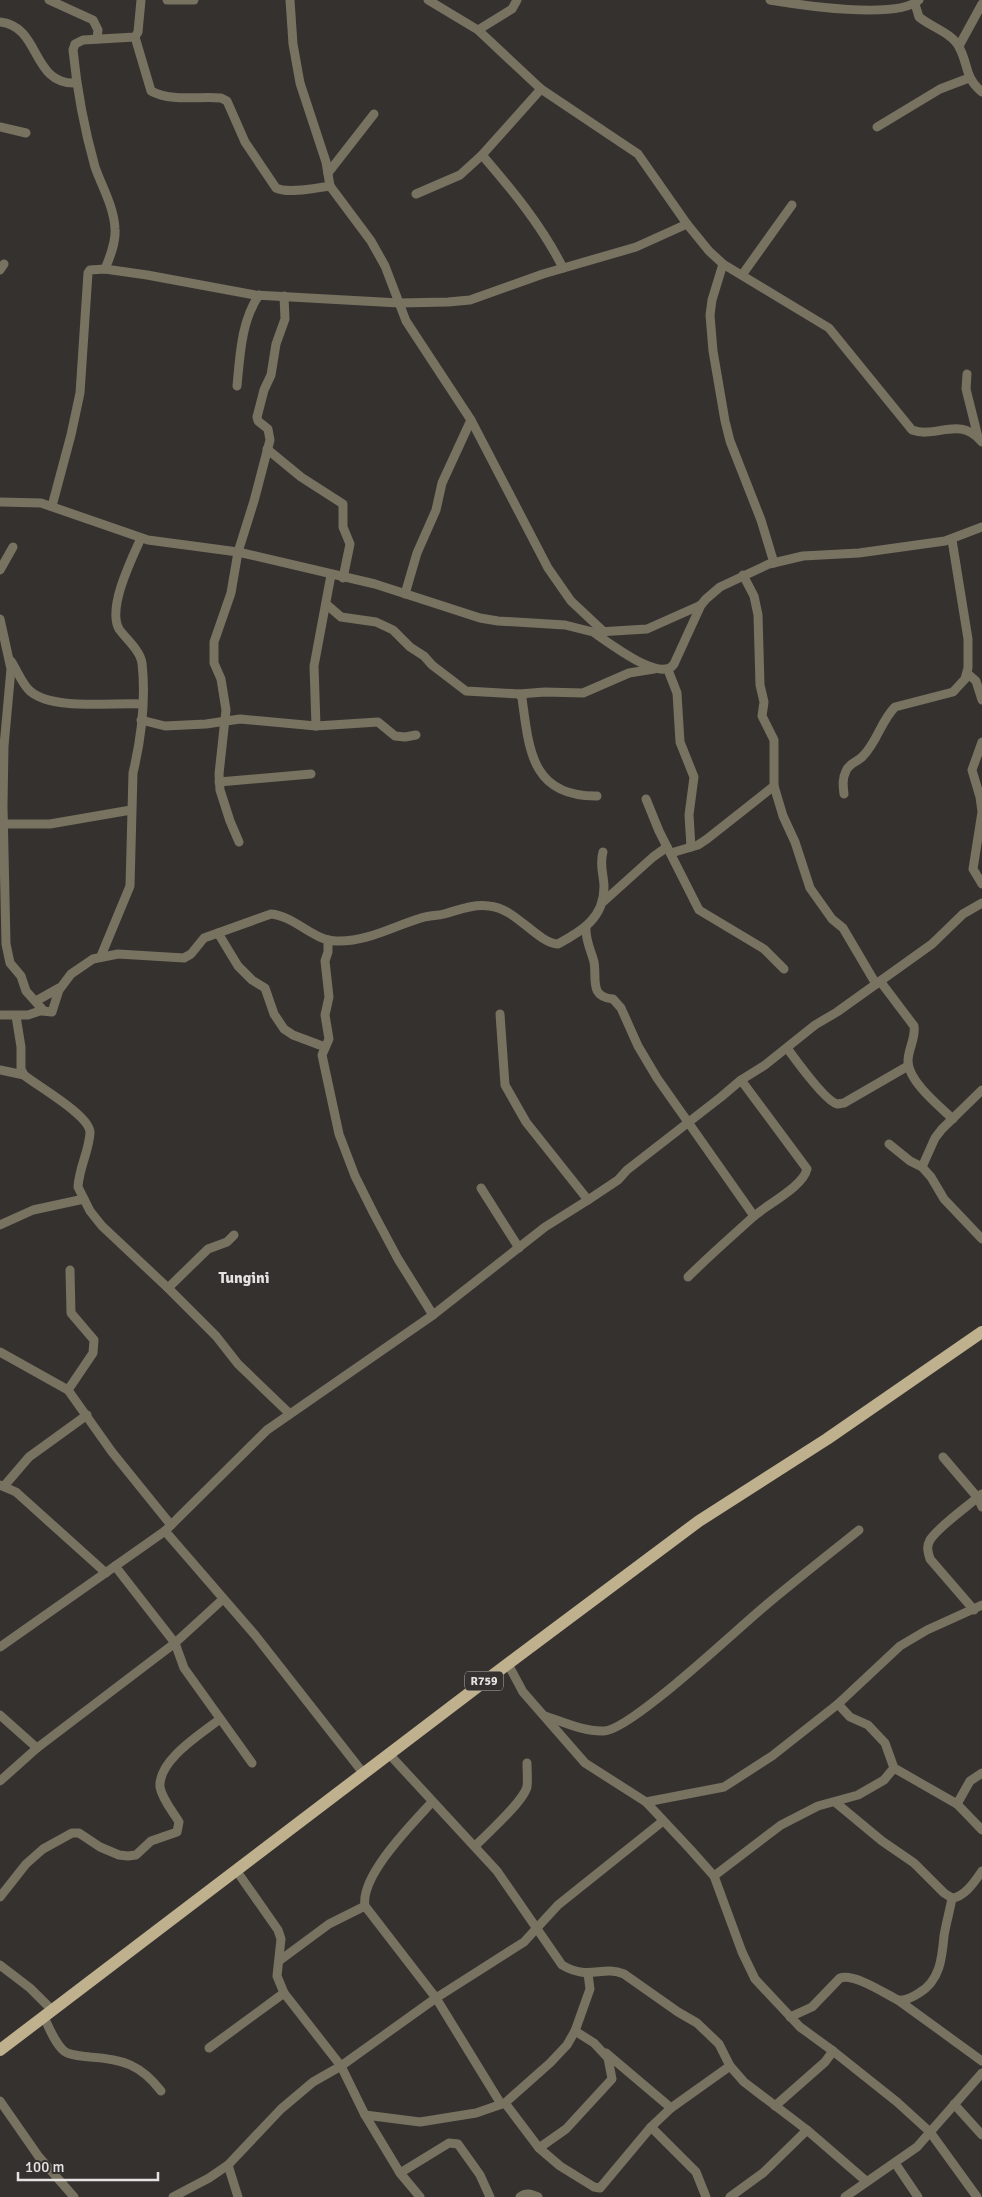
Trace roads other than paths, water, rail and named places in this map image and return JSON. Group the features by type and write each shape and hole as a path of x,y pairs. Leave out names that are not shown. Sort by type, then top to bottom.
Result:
{"main road":[{"name":"R759","path":"0,2050 699,1521 827,1439 982,1332"}],"street":[{"path":"49,0 93,20 98,30 97,39"},
{"path":"141,0 138,32 135,37 148,87 151,91 157,94 177,97 221,98 226,101 245,142 276,188 281,191 330,186"},
{"path":"167,0 194,0"},
{"path":"290,0 293,44 300,82 328,173 330,186 337,198 350,211 371,241 385,266 406,321 471,420 548,568 598,632 638,662 655,669"},
{"path":"428,0 478,30 541,88 638,154 687,224 709,250 723,264 830,328 912,430 930,432 954,428 974,434 980,440"},
{"path":"478,30 512,9 517,0"},
{"path":"770,0 860,10 897,10 917,2 918,17 945,34 959,46 969,78 982,92"},
{"path":"959,46 982,4"},
{"path":"0,22 16,26 25,35 43,66 52,77 60,82 76,83"},
{"path":"105,269 116,231 113,215 96,168 76,83 73,50 75,44 83,40 135,37"},
{"path":"877,127 940,89 969,78"},
{"path":"416,194 460,175 482,155 541,88"},
{"path":"328,173 374,114"},
{"path":"0,126 26,133"},
{"path":"482,155 533,215 550,241 563,268"},
{"path":"742,275 792,205"},
{"path":"52,506 80,393 88,273 94,269 105,269 259,295 399,303 470,300 563,268 636,247 687,224"},
{"path":"723,264 712,300 710,315 720,395 730,441 761,520 774,563"},
{"path":"241,292 251,306"},
{"path":"237,386 242,340 251,306 259,295"},
{"path":"239,842 224,807 219,782 226,721 224,690 214,663 214,642 231,593 238,552 254,501 267,449 269,433 258,421 257,417 264,390 271,375 276,344 285,319 284,296"},
{"path":"967,374 966,388 980,440"},
{"path":"405,594 417,553 436,510 442,483 471,420"},
{"path":"267,449 301,478 343,504 343,527 350,544 343,578"},
{"path":"0,502 29,502 52,506 141,538 166,544 238,552 405,594 480,618 498,621 565,625 598,632 647,629 701,605 720,587 743,575 774,563 804,556 859,553 952,540 982,527"},
{"path":"101,956 130,886 132,773 142,704 141,658 119,628 116,612 125,575 141,538"},
{"path":"844,794 843,783 847,768 863,757 874,742 890,712 895,708 953,692 965,679 969,656 968,639 952,540"},
{"path":"0,570 13,547"},
{"path":"316,726 314,666 331,575"},
{"path":"743,575 754,596 758,615 760,685 764,704 762,716 774,740 774,786 810,888 832,918 843,928 878,983 914,1026 908,1066 914,1079 954,1118"},
{"path":"326,604 341,617 376,622 393,630 410,647 424,656 432,665 466,692 519,694 583,693 629,673 655,669 668,670 674,664 701,605"},
{"path":"0,619 11,668 4,746 3,824 6,944 10,962 21,976 26,992 42,1011"},
{"path":"10,658 26,687 33,693 47,698 72,704 142,704"},
{"path":"668,670 677,693 680,742 694,778 694,789 689,810 691,847"},
{"path":"967,673 976,681 982,700"},
{"path":"519,694 522,698 529,742 535,763 546,779 563,791 586,796 597,796"},
{"path":"140,720 165,726 240,719 316,726 378,722 395,736 416,735"},
{"path":"982,742 972,770 980,797 982,812 973,869 982,884"},
{"path":"219,782 310,774"},
{"path":"0,1014 16,1016 42,1011 52,1012 60,988 71,974 86,962 101,956 125,954 184,958 191,954 204,938 271,914 282,917 328,940 355,940 423,917 443,914 467,907 486,906 503,909 555,944 586,927 603,902 653,858 669,850 691,847 708,839 774,786"},
{"path":"646,799 692,898 701,912 764,949 784,970"},
{"path":"3,824 50,824 132,810"},
{"path":"603,852 600,865 604,886 603,902"},
{"path":"0,1647 168,1528 267,1430 433,1315 545,1227 618,1180 627,1170 741,1080 765,1065 815,1025 837,1012 932,944 963,914 982,903"},
{"path":"586,927 586,939 594,966 594,983 598,992 604,998 613,999 621,1008 646,1061 754,1216"},
{"path":"218,933 238,966 252,980 265,988 274,1014 284,1029 293,1035 325,1047"},
{"path":"328,940 328,952 324,961 329,997 325,1016 329,1039 322,1055 327,1082 347,1158 398,1259 433,1315"},
{"path":"36,1002 60,988"},
{"path":"500,1014 505,1084 526,1122 588,1200"},
{"path":"16,1016 21,1068 24,1075"},
{"path":"787,1048 814,1083 831,1101 838,1104 844,1103 908,1066"},
{"path":"0,1070 24,1075 78,1114 89,1126 90,1136 78,1183 79,1190 84,1199 102,1226 168,1288 216,1336 238,1364 290,1414"},
{"path":"688,1277 754,1216 786,1193 806,1174 807,1169 741,1080"},
{"path":"922,1167 935,1138 982,1090"},
{"path":"889,1144 910,1161 922,1167 931,1177 944,1199 982,1239"},
{"path":"481,1188 519,1248"},
{"path":"0,1225 33,1210 84,1199"},
{"path":"168,1288 208,1249 227,1242 234,1234"},
{"path":"68,1390 92,1353 94,1340 71,1313 70,1270"},
{"path":"0,1352 68,1390 222,1600 255,1635 364,1774"},
{"path":"87,1415 29,1457 2,1485 16,1492 106,1573"},
{"path":"943,1457 980,1496 982,1507"},
{"path":"974,1610 930,1559 927,1550 936,1532 980,1496"},
{"path":"542,1715 570,1725 605,1732 628,1721 653,1702 764,1606 860,1530"},
{"path":"114,1566 175,1643 184,1668 252,1763"},
{"path":"0,1781 37,1748 175,1643 222,1600"},
{"path":"646,1802 724,1787 772,1756 838,1704 900,1646 927,1630 982,1605"},
{"path":"508,1664 523,1692 585,1763 646,1802 714,1876 742,1952 755,1978 800,2027 833,2050 897,2102 930,2132 978,2197"},
{"path":"838,1704 850,1717 868,1725 885,1743 894,1768 957,1804 982,1830"},
{"path":"0,1715 37,1748"},
{"path":"0,1898 26,1864 43,1849 72,1833 79,1833 100,1847 119,1855 128,1856 136,1855 151,1841 177,1832 179,1822 160,1788 162,1777 172,1756 220,1719"},
{"path":"389,1754 497,1871 562,1964 572,1970 588,1974 616,1971 624,1974 697,2023 719,2044 730,2066 744,2082 807,2130 866,2181"},
{"path":"475,1846 501,1821 524,1793 527,1786 527,1763"},
{"path":"714,1876 781,1825 818,1806 858,1795 884,1780 894,1768"},
{"path":"957,1804 970,1781 982,1773"},
{"path":"432,1802 402,1836 370,1878 363,1897 365,1906 436,1998 503,2104 539,2148 560,2166 594,2187 600,2188 651,2127 671,2108 730,2066"},
{"path":"835,1802 882,1841 914,1863 944,1893 952,1898"},
{"path":"173,2197 209,2178 228,2165 281,2109 313,2082 341,2066 436,1998 524,1942 558,1905 662,1821"},
{"path":"236,1870 278,1930 281,1939 277,1976 284,1993 341,2066 365,2116 400,2173 420,2197"},
{"path":"952,1898 961,1895 968,1889 982,1871"},
{"path":"898,2000 904,2001 928,1988 937,1975 943,1955 944,1935 952,1898"},
{"path":"279,1961 329,1924 365,1906"},
{"path":"0,1965 30,1988 48,2014 52,2035 64,2052 81,2056 111,2058 126,2063 150,2077 161,2091"},
{"path":"365,2116 420,2122 476,2113 503,2104 550,2063 567,2045 575,2031 590,1989 588,1974"},
{"path":"790,2017 812,2007 840,1978 845,1976 856,1979 898,2000 982,2061"},
{"path":"209,2048 284,1993"},
{"path":"575,2031 594,2042 671,2108"},
{"path":"539,2148 566,2129 612,2079 608,2058 594,2042"},
{"path":"775,2106 825,2062 833,2050"},
{"path":"846,2197 866,2181 917,2147 982,2074"},
{"path":"0,2101 39,2156 74,2197"},
{"path":"954,2104 982,2135"},
{"path":"651,2127 696,2172 706,2197"},
{"path":"730,2197 763,2173 807,2130"},
{"path":"400,2173 450,2143 458,2144 480,2175 490,2197"},
{"path":"895,2163 918,2197"},
{"path":"228,2165 238,2197"},
{"path":"520,2197 524,2194 538,2197"}],"district":[{"name":"Tungini","path":"244,1278"}]}
